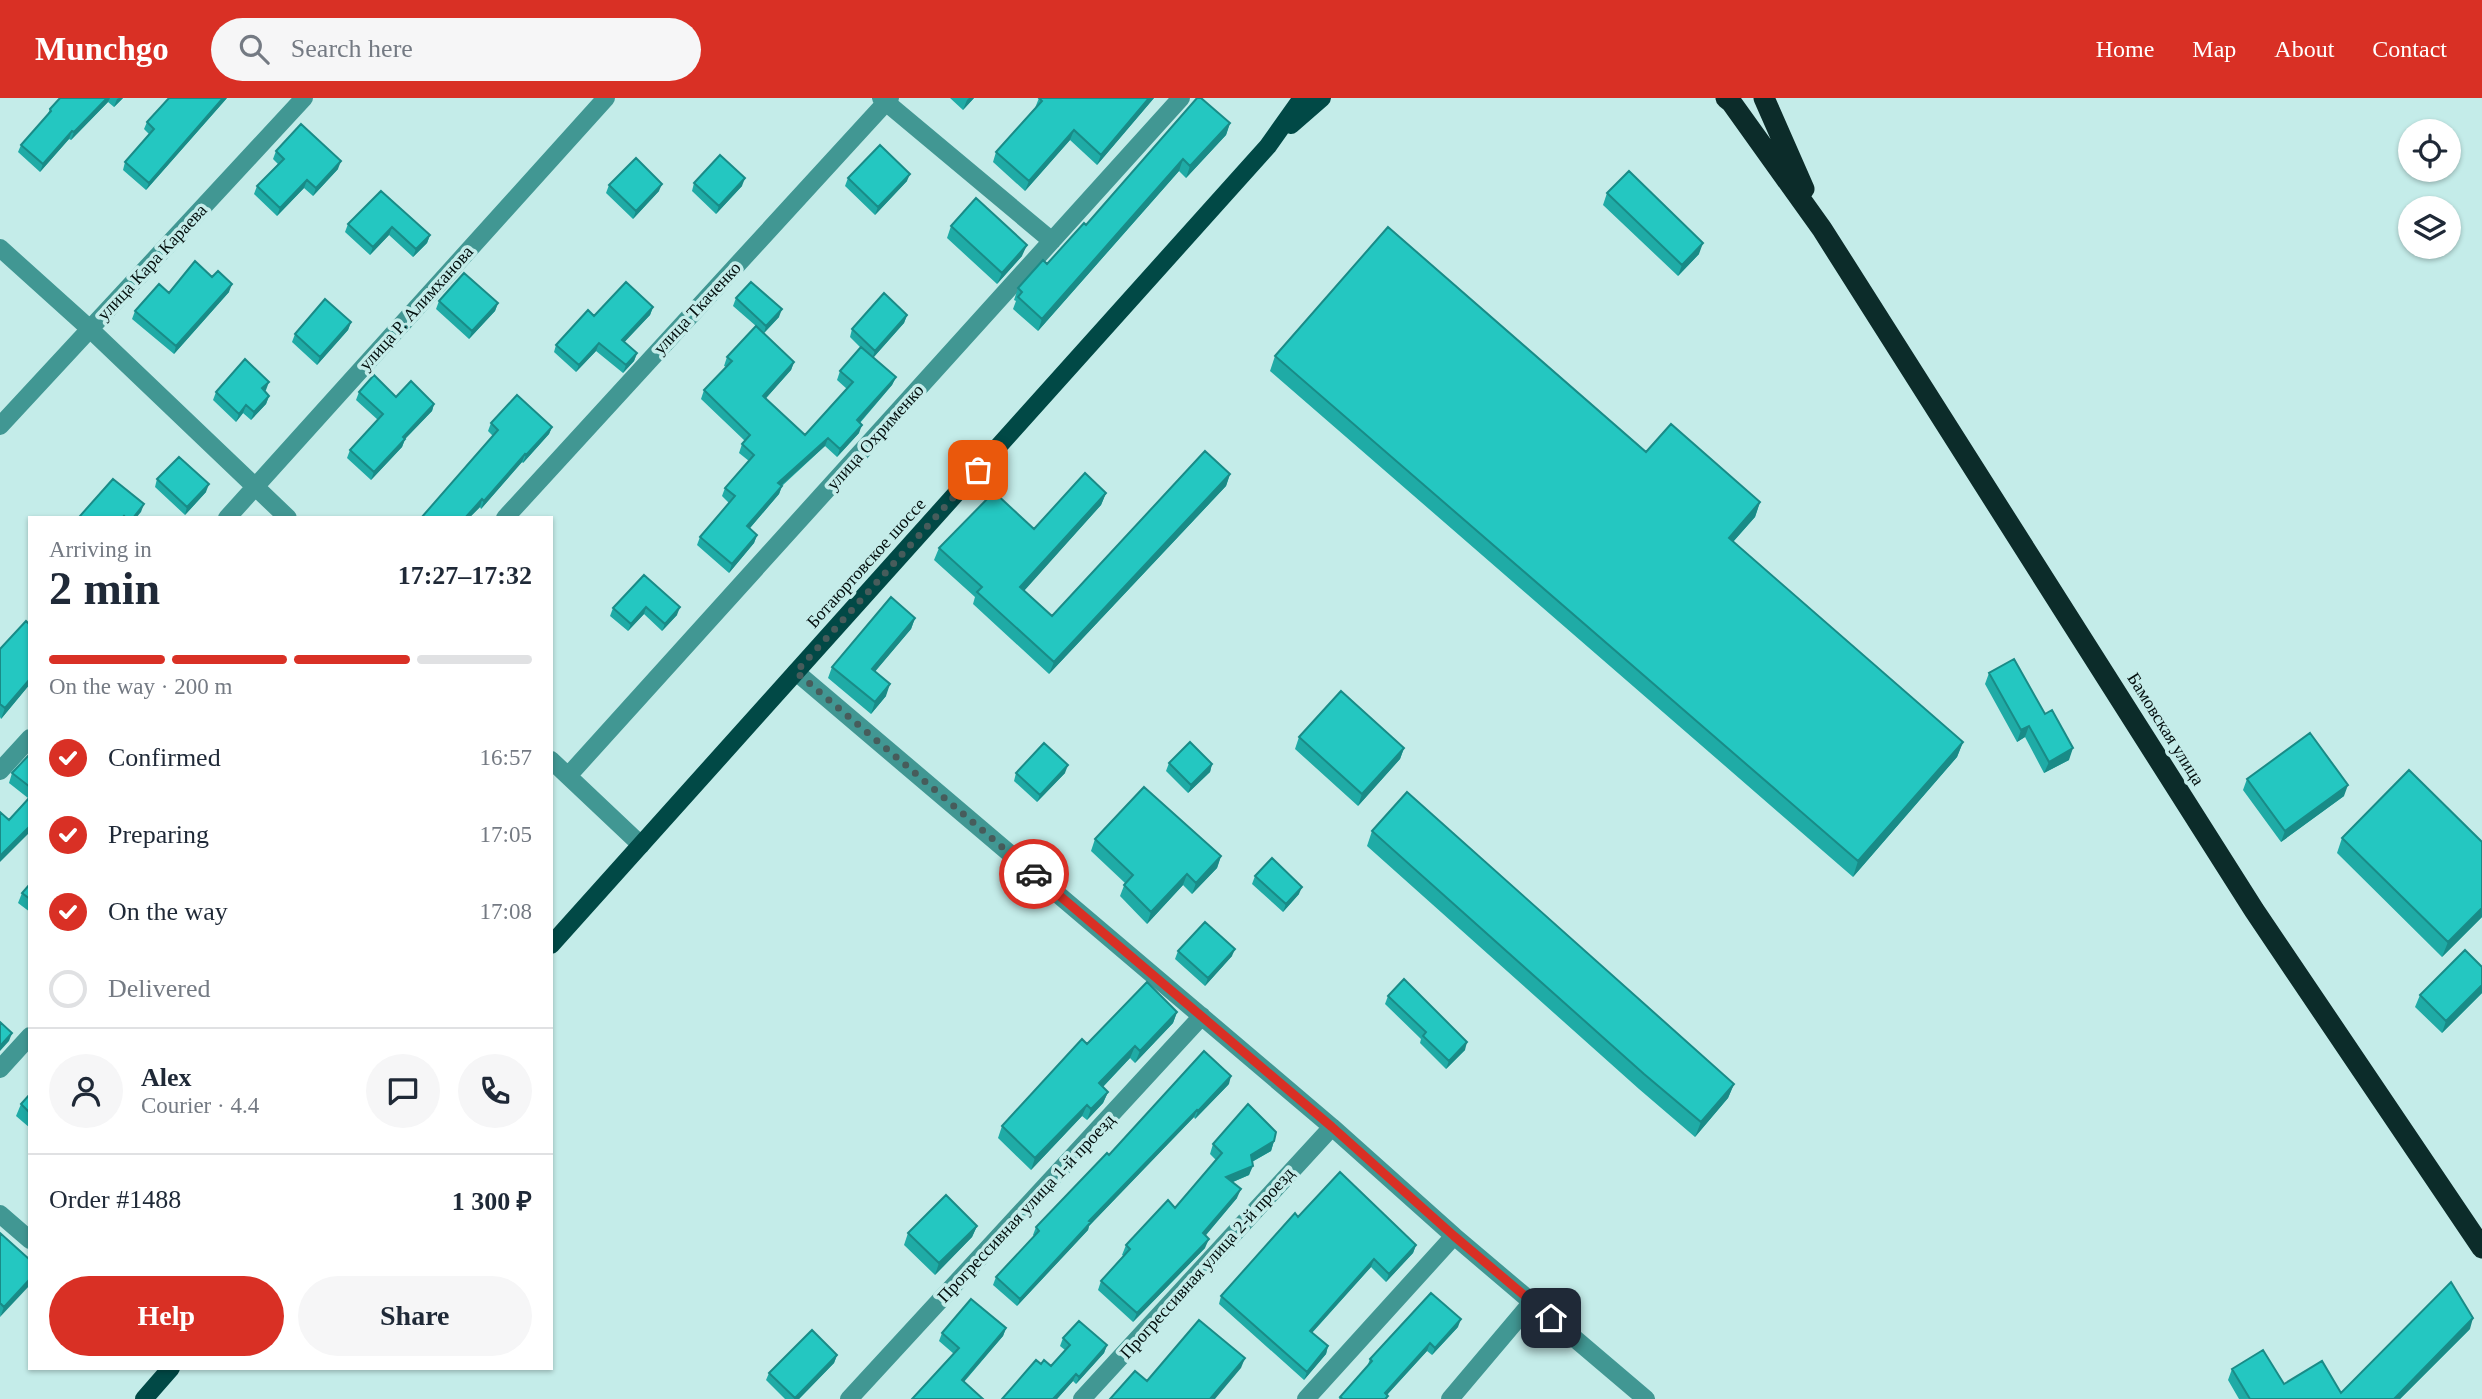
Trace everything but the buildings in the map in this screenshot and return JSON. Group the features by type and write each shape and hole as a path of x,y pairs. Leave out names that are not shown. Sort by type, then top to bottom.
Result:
{"highway":[{"path":"1726,98 1822,229"},
{"path":"1764,98 1822,229"},
{"name":"Бамовская улица","path":"1822,229 2254,910 2482,1248"}],"main road":[{"path":"1268,146 1302,98"},
{"path":"1268,146 1322,98"},
{"name":"Ботаюртовское шоссе","path":"553,943 1268,146"},
{"path":"144,1399 170,1370"}],"street":[{"name":"улица Кара Караева","path":"0,426 304,98"},
{"name":"улица Р. Алимханова","path":"230,516 606,98"},
{"name":"улица Охрименко","path":"568,776 1181,98"},
{"path":"886,99 1052,241"},
{"name":"улица Ткаченко","path":"507,516 886,99"},
{"path":"0,248 286,516"},
{"path":"796,672 1332,1127 1454,1236 1646,1399"},
{"path":"0,771 28,740"},
{"path":"553,762 641,845"},
{"name":"Прогрессивная улица 1-й проезд","path":"849,1399 1202,1016"},
{"path":"0,1069 28,1039"},
{"name":"Прогрессивная улица 2-й проезд","path":"1082,1399 1332,1127"},
{"path":"0,1214 28,1238"},
{"path":"1306,1399 1454,1236"},
{"path":"1450,1399 1532,1302"}],"way so far":[{"path":"978,470 796,672 1034,874"}],"route":[{"path":"1034,874 1332,1127 1551,1318"}]}
